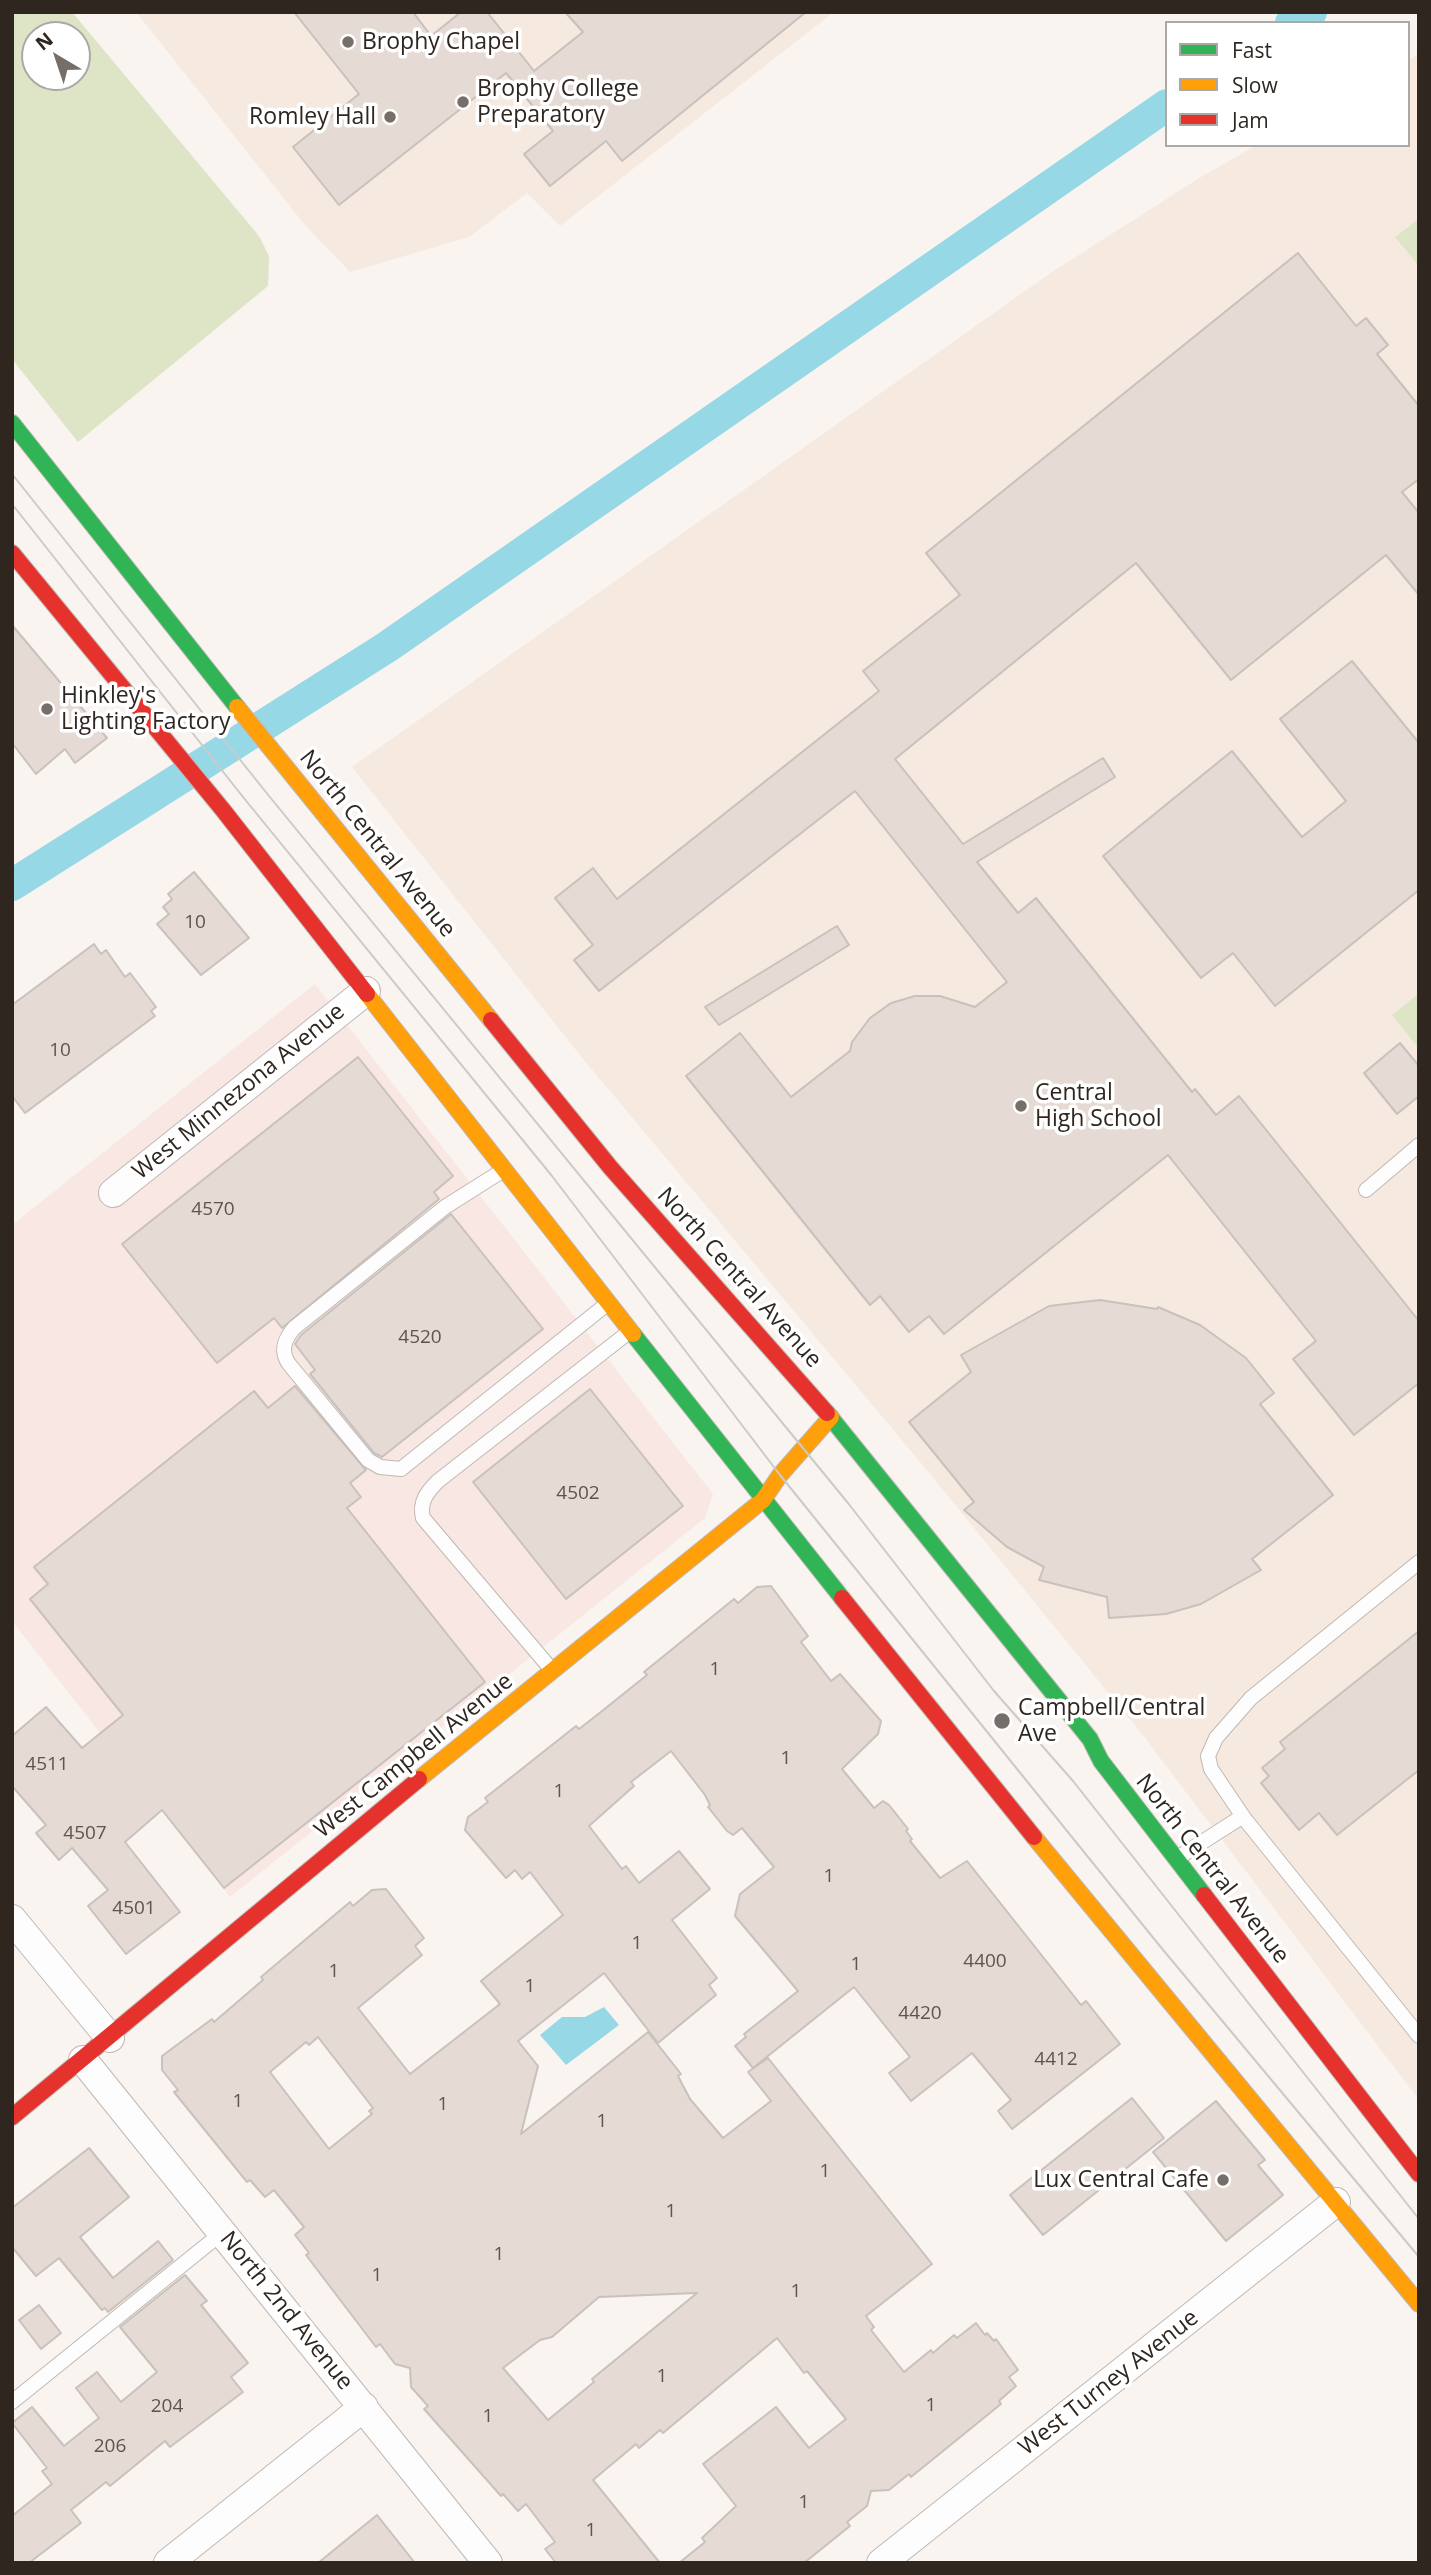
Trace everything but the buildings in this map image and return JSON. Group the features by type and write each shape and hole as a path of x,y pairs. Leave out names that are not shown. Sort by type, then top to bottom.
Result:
{"main road":[{"name":"North Central Avenue","path":"12,423 286,768 610,1167 831,1417 1083,1731 1101,1761 1419,2174"},
{"path":"12,553 223,810 506,1168 630,1331 1151,1983 1419,2304"},
{"name":"West Campbell Avenue","path":"12,2117 373,1816 764,1500 787,1466 831,1417"}],"street":[{"name":"West Minnezona Avenue","path":"113,1193 366,991"},
{"path":"12,1919 110,2038"},
{"name":"North 2nd Avenue","path":"83,2060 488,2563"},
{"name":"West Turney Avenue","path":"881,2563 1336,2202"},
{"path":"168,2563 364,2407"}],"lane":[{"path":"1366,1190 1419,1145"},
{"path":"506,1168 445,1207 294,1328 286,1337 283,1348 289,1364 368,1460 380,1467 401,1468 608,1303"},
{"path":"553,1673 423,1518 421,1509 429,1489 438,1481 630,1331"},
{"path":"1419,1562 1251,1698 1216,1738 1208,1756 1210,1769 1243,1816 1419,2036"},
{"path":"1176,1859 1243,1816"},
{"path":"12,2402 223,2232"}],"shaded area":[{"name":"Brophy College Preparatory","path":"136,12 834,12 560,226 527,193 469,237 350,272 305,225"},
{"name":"Central High School","path":"1419,54 1419,993 1392,1015 1419,1049 1419,2100 1142,1734 921,1463 579,1054 352,767 1052,272 1201,177 1254,147 1410,147 1410,59"},
{"path":"315,984 713,1494 705,1518 230,1897 12,1621 12,1225"}],"green space":[{"path":"12,12 72,12 80,21 21,21 21,91 91,91 91,35 259,236 269,256 268,286 78,442 12,359"},
{"path":"1419,219 1419,266 1395,237"},
{"path":"1419,993 1419,1049 1392,1015"}],"water":[{"path":"604,2007 619,2025 566,2065 540,2035 562,2017 585,2017"}],"waterway":[{"path":"1295,21 1311,12"},
{"path":"12,885 387,647 1165,106"}],"tram line":[{"path":"12,474 269,796 848,1503 994,1691 1073,1781 1419,2219"},
{"path":"12,504 243,797 552,1176 780,1475 1159,1945 1419,2257"}],"traffic: fast":[{"path":"12,423 237,707"},
{"path":"633,1334 842,1598"},
{"path":"827,1413 1090,1739 1101,1761 1204,1895"}],"traffic: slow":[{"path":"237,707 491,1020"},
{"path":"367,994 633,1334"},
{"path":"419,1779 763,1500 780,1475 831,1417"},
{"path":"1034,1837 1419,2304"}],"traffic: jam":[{"path":"12,553 223,810 367,994"},
{"path":"491,1020 610,1167 827,1413"},
{"path":"842,1598 1034,1837"},
{"path":"12,2117 419,1779"},
{"path":"1204,1895 1419,2174"}],"place":[{"name":"Brophy Chapel","path":"348,42"},
{"name":"Brophy College Preparatory","path":"463,102"},
{"name":"Romley Hall","path":"390,117"},
{"name":"Hinkley's Lighting Factory","path":"47,709"},
{"name":"Central High School","path":"1021,1106"},
{"name":"Campbell/Central Ave","path":"1002,1721"},
{"name":"Lux Central Cafe","path":"1223,2180"}]}
